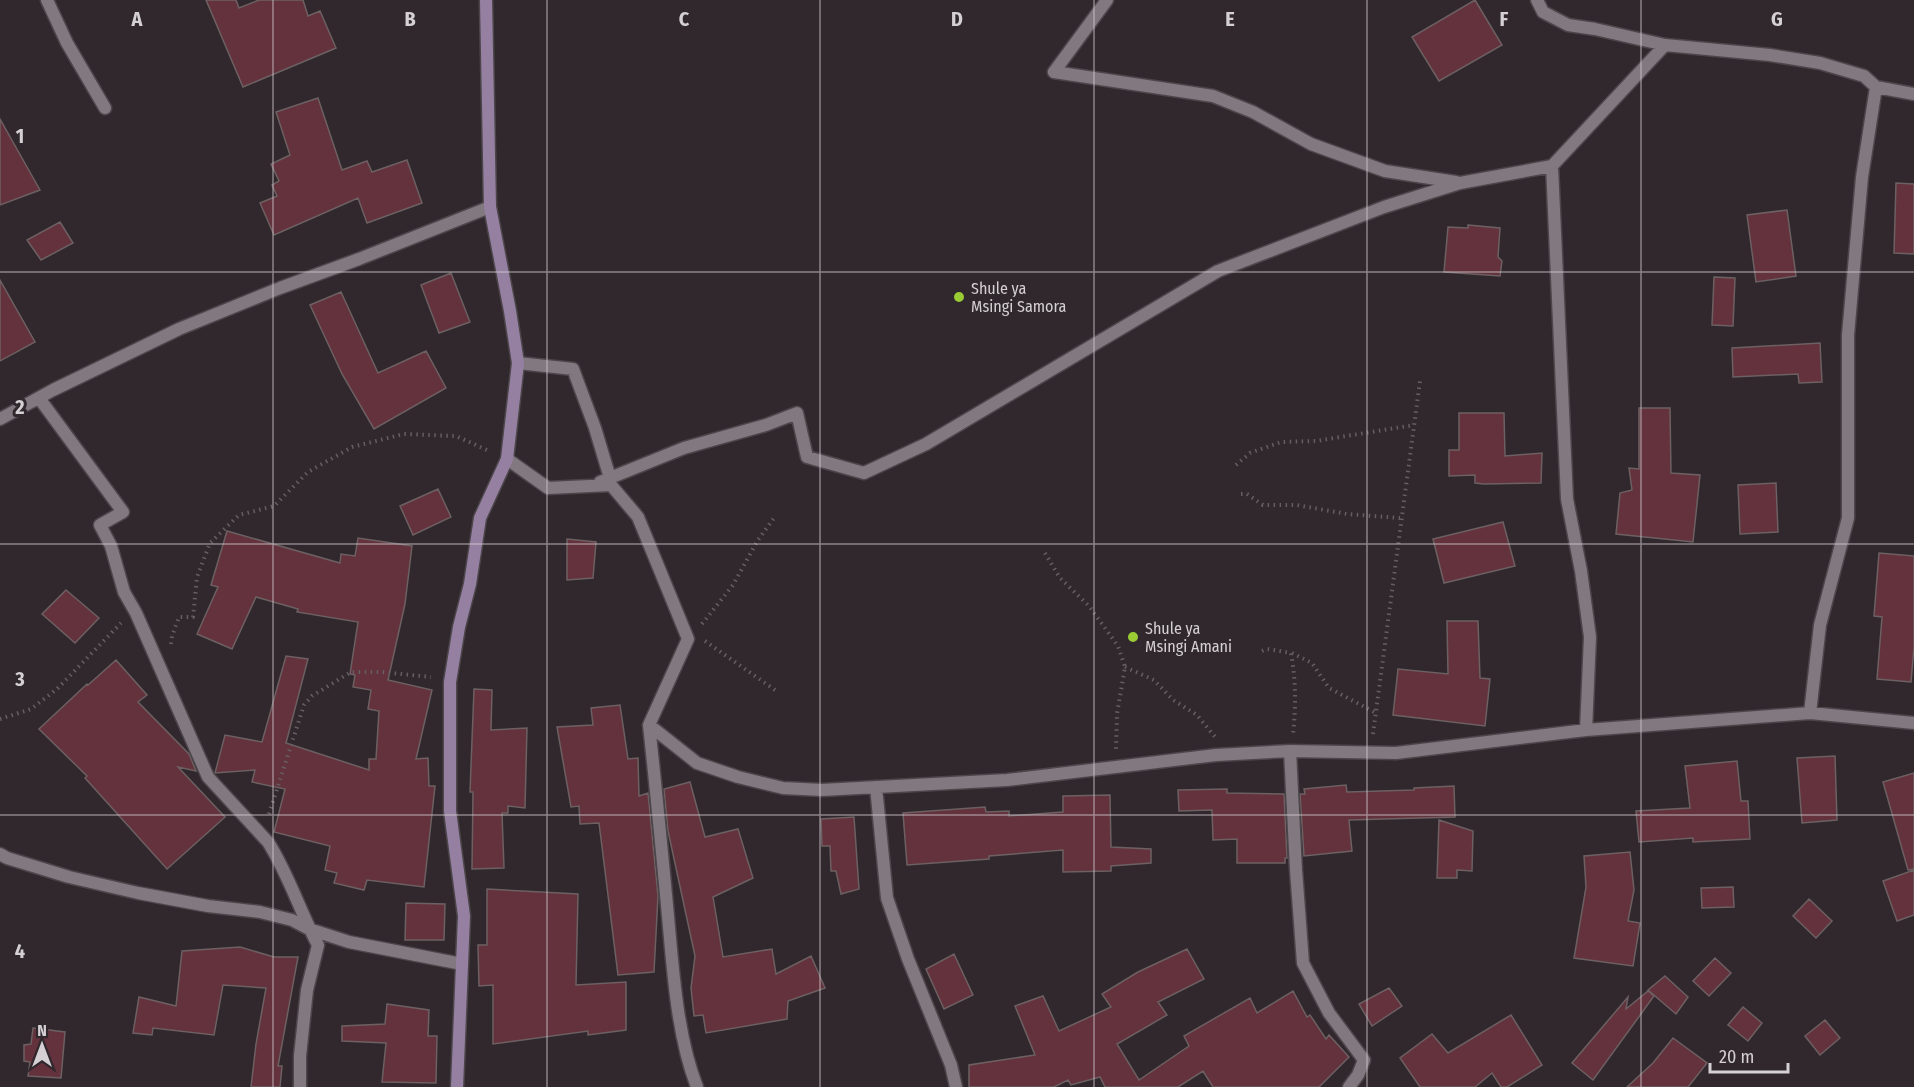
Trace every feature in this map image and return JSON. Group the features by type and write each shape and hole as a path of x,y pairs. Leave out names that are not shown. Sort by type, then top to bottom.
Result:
{"street":[{"path":"47,0 67,44 105,108"},
{"path":"457,1087 464,916 450,811 451,679 459,627 470,584 480,518 507,459 518,363 490,207 486,0"},
{"path":"1107,0 1054,72 1212,96 1253,112 1311,144 1386,171 1460,183"},
{"path":"1537,0 1543,12 1568,25 1665,45 1770,55 1820,63 1864,76 1876,87 1914,94"},
{"path":"591,485 684,448 766,425 797,413 807,457 864,473 926,444 1218,271 1384,207 1460,183 1552,166 1665,45"},
{"path":"1810,713 1820,625 1848,518 1848,335 1862,177 1876,87"},
{"path":"1552,166 1567,499 1581,571 1590,637 1586,730"},
{"path":"0,419 179,329 490,207"},
{"path":"518,363 573,369 595,428 610,478"},
{"path":"39,398 123,512 100,525 111,546 124,592 136,613 208,777 276,854 318,945 307,990 300,1056 300,1087"},
{"path":"507,459 548,488 611,484 638,517 688,639 649,725 674,976 683,1032 692,1075 697,1087"},
{"path":"649,725 698,763 738,777 792,788 822,790 1007,780 1216,754 1290,751 1396,753 1586,730 1810,713 1914,723"},
{"path":"1290,751 1303,963 1329,1013 1364,1060 1358,1075 1349,1087"},
{"path":"876,787 887,898 908,959 951,1065 956,1087"},
{"path":"0,854 6,858 69,877 208,906 260,912 292,920 349,942 462,964"}],"path":[{"path":"1370,752 1420,381"},
{"path":"1236,465 1250,453 1281,442 1316,441 1414,425"},
{"path":"171,645 179,617 193,617 196,577 210,543 239,515 274,506 308,472 352,447 404,434 456,436 507,459"},
{"path":"1241,494 1247,494 1263,505 1297,505 1337,513 1400,518"},
{"path":"701,625 733,585 758,540 774,518"},
{"path":"1045,553 1060,578 1089,606 1118,646 1125,667 1117,714 1115,757"},
{"path":"0,719 31,709 57,689 121,623 136,613"},
{"path":"703,639 776,690"},
{"path":"1262,651 1291,653 1312,663 1329,688 1376,713"},
{"path":"1291,653 1295,673 1296,703 1293,736"},
{"path":"1125,667 1154,680 1173,700 1197,715 1215,737 1216,754"},
{"path":"261,835 304,705 312,696 351,672 382,672 451,679"}],"building":[{"path":"206,0 236,0 239,8 259,0 303,0 308,16 320,11 336,48 243,87"},
{"path":"1475,0 1502,45 1439,81 1412,37"},
{"path":"318,98 342,170 367,161 372,172 407,160 422,203 367,223 358,198 274,235 260,203 277,196 272,185 279,181 271,164 290,155 276,112"},
{"path":"0,119 40,190 0,205"},
{"path":"1896,183 1914,184 1914,254 1894,253"},
{"path":"1787,210 1796,276 1756,282 1747,215"},
{"path":"60,222 73,243 41,260 27,240"},
{"path":"1468,225 1500,228 1498,257 1502,261 1500,276 1444,272 1448,227 1468,228"},
{"path":"451,273 470,322 439,333 421,285"},
{"path":"1714,277 1735,278 1733,326 1712,325"},
{"path":"0,280 35,342 0,361"},
{"path":"341,292 378,373 426,351 446,388 374,429 342,374 310,305"},
{"path":"1820,343 1822,382 1799,383 1798,374 1733,377 1732,348"},
{"path":"1639,408 1670,408 1671,473 1700,475 1693,542 1616,534 1620,493 1632,490 1629,468 1639,469"},
{"path":"1459,413 1504,413 1505,456 1542,453 1541,483 1484,484 1475,483 1475,475 1449,476 1449,450 1459,450"},
{"path":"1776,483 1778,532 1740,534 1738,485"},
{"path":"438,489 451,517 413,535 400,506"},
{"path":"1503,522 1515,566 1444,583 1433,539"},
{"path":"227,531 340,563 341,554 355,556 358,538 412,546 405,604 388,680 432,690 416,759 428,758 429,786 435,786 424,887 367,880 364,890 334,883 337,873 325,870 330,846 274,832 285,789 252,782 255,770 215,773 225,735 262,742 286,656 308,659 286,743 369,770 369,759 376,759 379,711 368,709 371,690 353,687 355,675 350,674 358,622 297,612 298,609 256,597 232,649 197,634 218,587 211,585"},
{"path":"567,539 596,542 593,578 567,580"},
{"path":"1879,553 1914,556 1914,647 1911,682 1877,679 1882,617 1874,616"},
{"path":"66,590 99,618 75,643 42,614"},
{"path":"1447,621 1478,621 1480,678 1490,679 1485,726 1393,715 1398,669 1448,674"},
{"path":"116,660 147,695 138,702 189,754 196,771 178,767 225,817 167,869 85,778 87,776 39,729"},
{"path":"474,689 492,690 491,730 527,728 525,808 508,806 508,813 502,813 504,868 472,869 473,792 470,792"},
{"path":"620,705 628,759 638,758 639,796 648,793 658,896 654,972 618,975 599,823 580,824 579,806 571,807 557,727 593,725 591,708"},
{"path":"1835,756 1837,820 1802,823 1797,758"},
{"path":"1737,761 1741,801 1748,801 1750,839 1693,842 1693,838 1639,842 1636,811 1690,808 1685,766"},
{"path":"1914,773 1914,869 1908,870 1883,782"},
{"path":"690,782 705,837 738,829 753,878 713,897 723,957 772,949 776,974 811,956 825,988 788,1001 787,1019 706,1033 703,1015 694,1016 691,988 695,956 668,831 664,789"},
{"path":"1346,785 1347,792 1454,786 1455,817 1349,820 1352,851 1304,856 1300,794 1305,794 1304,789"},
{"path":"1227,789 1227,793 1284,794 1287,858 1285,858 1285,863 1237,863 1237,839 1213,840 1212,810 1179,811 1178,790"},
{"path":"1110,795 1111,847 1151,849 1151,863 1111,866 1111,871 1063,872 1063,850 989,856 989,859 907,865 903,813 985,807 986,812 1009,811 1009,816 1063,812 1063,796"},
{"path":"854,817 859,889 841,894 836,871 831,871 830,846 822,846 821,819"},
{"path":"1439,820 1473,831 1472,871 1457,870 1457,878 1437,878"},
{"path":"1630,852 1634,890 1628,921 1640,923 1633,966 1574,958 1586,887 1584,856"},
{"path":"1914,870 1914,915 1897,921 1883,881"},
{"path":"1733,887 1734,907 1702,908 1701,888"},
{"path":"487,889 578,894 576,985 626,982 626,1030 588,1035 588,1031 493,1044 493,985 479,986 478,945 487,945"},
{"path":"1809,899 1832,921 1816,938 1793,916"},
{"path":"406,903 445,904 444,940 405,940"},
{"path":"240,947 274,957 298,957 278,1066 282,1066 280,1087 251,1087 266,988 223,985 214,1035 153,1028 152,1035 133,1033 139,997 176,1006 182,951"},
{"path":"1187,949 1204,979 1158,1002 1167,1015 1117,1044 1139,1080 1189,1046 1184,1036 1250,998 1257,1013 1293,991 1307,1017 1310,1015 1326,1039 1329,1035 1349,1057 1319,1087 1213,1087 1203,1071 1178,1087 1105,1087 1100,1077 1071,1085 1068,1080 1054,1087 969,1087 969,1065 1035,1055 1015,1006 1043,996 1059,1031 1111,1007 1102,994 1138,972"},
{"path":"954,954 973,995 944,1009 926,969"},
{"path":"1715,958 1731,973 1709,996 1693,981"},
{"path":"1665,976 1688,997 1676,1014 1648,990"},
{"path":"1389,988 1402,1006 1372,1026 1359,1004"},
{"path":"1648,991 1654,996 1593,1080 1572,1063 1628,997 1626,1009"},
{"path":"387,1004 429,1010 428,1036 437,1036 436,1083 382,1082 386,1043 342,1041 342,1026 385,1024"},
{"path":"1743,1007 1762,1023 1748,1041 1728,1025"},
{"path":"1511,1015 1542,1065 1507,1087 1501,1087 1492,1073 1475,1087 1420,1087 1400,1058 1432,1034 1448,1053"},
{"path":"1825,1020 1840,1038 1820,1055 1805,1036"},
{"path":"33,1028 65,1032 61,1078 28,1076 30,1062 24,1061 24,1045 31,1044"},
{"path":"1673,1038 1707,1063 1688,1087 1627,1087 1653,1063"}],"place":[{"name":"Shule ya Msingi Samora","path":"959,297"},
{"name":"Shule ya Msingi Amani","path":"1133,637"}]}
